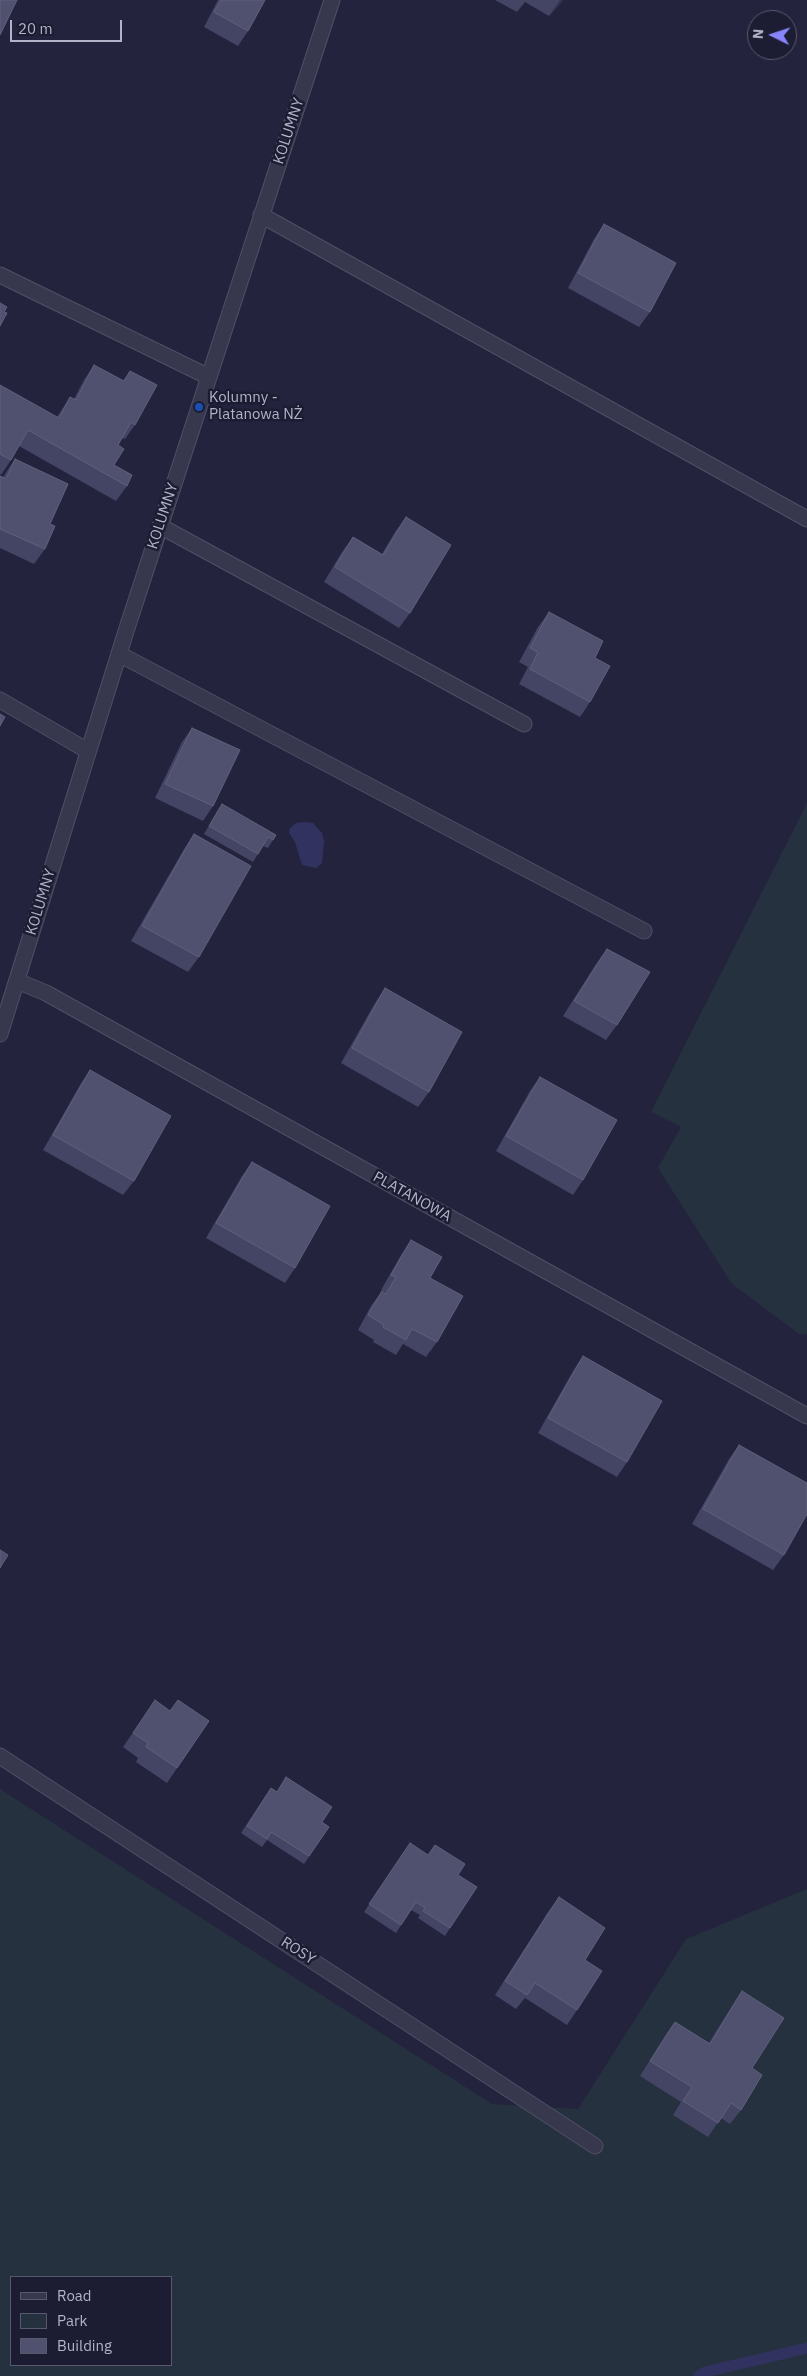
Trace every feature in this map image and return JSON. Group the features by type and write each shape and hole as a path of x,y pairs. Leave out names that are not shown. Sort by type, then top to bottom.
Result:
{"street":[{"name":"KOLUMNY","path":"0,1034 160,526 332,0"},
{"path":"261,215 807,519"},
{"path":"0,275 209,377"},
{"path":"160,526 524,724"},
{"path":"119,654 644,931"},
{"path":"0,700 88,751"},
{"name":"PLATANOWA","path":"17,981 46,994 807,1416"},
{"name":"ROSY","path":"0,1756 595,2146"}],"green space":[{"path":"807,803 807,1334 799,1334 732,1284 658,1168 681,1127 651,1112"},
{"path":"0,1789 492,2104 578,2109 686,1939 807,1889 807,2376 0,2376"}],"shaded area":[{"path":"296,823 313,823 322,833 324,841 322,863 316,868 302,865 295,842 289,833 290,828"}],"building":[{"path":"0,0 17,0 0,35"},
{"path":"221,0 265,0 248,31 214,12"},
{"path":"604,224 676,263 650,312 578,273"},
{"path":"0,303 7,307 4,312 7,313 0,326"},
{"path":"94,365 124,381 130,371 157,385 135,425 131,422 118,445 124,449 114,465 132,475 127,486 28,430 11,460 0,454 0,385 59,418 70,397 76,400"},
{"path":"15,459 68,484 50,524 55,526 45,549 0,529 0,476 6,479"},
{"path":"406,517 451,545 410,613 335,567 353,537 383,555"},
{"path":"549,612 603,641 595,658 610,666 590,702 530,669 538,652 530,648"},
{"path":"0,714 5,717 0,726"},
{"path":"192,728 240,750 213,806 165,784"},
{"path":"222,804 276,835 273,840 268,837 258,854 209,826"},
{"path":"194,834 251,866 199,957 142,926"},
{"path":"607,949 650,972 617,1025 574,1001"},
{"path":"385,988 462,1032 429,1092 352,1048"},
{"path":"90,1070 171,1116 134,1181 53,1135"},
{"path":"540,1077 617,1120 583,1180 506,1136"},
{"path":"252,1162 330,1206 295,1268 216,1223"},
{"path":"411,1240 442,1257 430,1278 463,1296 437,1342 412,1329 406,1340 383,1327 384,1325 368,1315 382,1291 386,1294 396,1277 391,1275"},
{"path":"583,1356 662,1401 627,1462 548,1418"},
{"path":"739,1445 807,1483 807,1514 784,1555 703,1509"},
{"path":"0,1550 8,1555 0,1568"},
{"path":"155,1700 170,1711 178,1700 209,1721 177,1768 146,1747 148,1743 133,1733"},
{"path":"286,1777 332,1807 322,1822 329,1827 309,1856 271,1832 267,1839 247,1826 271,1788 277,1792"},
{"path":"410,1843 428,1855 435,1845 465,1864 458,1875 477,1887 450,1928 423,1911 425,1908 416,1902 401,1925 369,1904"},
{"path":"559,1897 605,1928 585,1960 602,1971 577,2010 535,1983 527,1995 505,1981"},
{"path":"742,1991 784,2018 752,2068 762,2075 741,2110 731,2103 718,2123 683,2101 692,2087 650,2061 675,2022 710,2044"}],"waterway":[{"path":"699,2376 705,2372 807,2348"}],"place":[{"name":"Kolumny - Platanowa NŻ","path":"199,407"}]}
